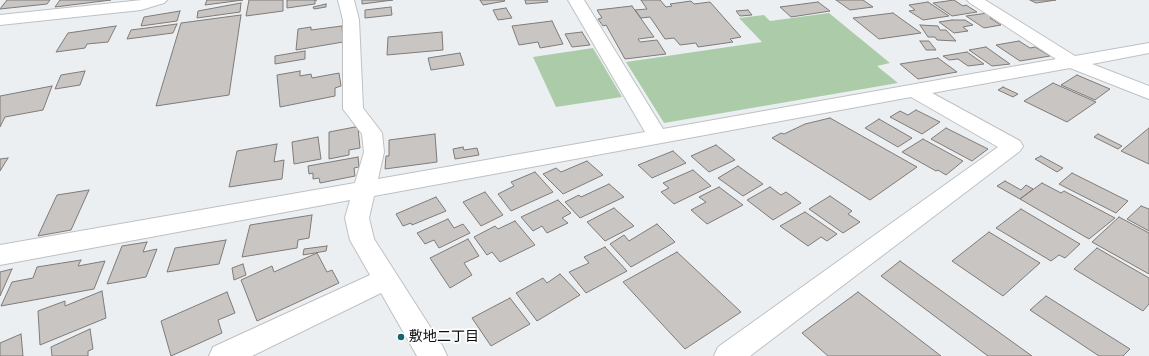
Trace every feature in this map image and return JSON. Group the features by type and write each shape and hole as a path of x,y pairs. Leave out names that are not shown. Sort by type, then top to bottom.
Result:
{"street":[{"path":"0,20 141,5 159,0"},
{"path":"346,0 350,20 352,49 353,109 372,133 374,152 357,218 362,240 433,356"},
{"path":"576,0 658,137"},
{"path":"975,0 1072,62 1149,92"},
{"path":"0,255 1149,48"},
{"path":"728,356 1012,146 913,90"},
{"path":"223,356 385,278"}],"green space":[{"path":"829,13 890,63 877,66 898,83 664,123 626,62 762,42 739,18 764,15 770,21"},
{"path":"593,48 622,97 556,107 533,57"}],"building":[{"path":"7,0 50,0 47,4 0,9"},
{"path":"60,0 111,0 55,7"},
{"path":"207,0 243,0 205,5"},
{"path":"249,0 283,0 283,11 246,16"},
{"path":"287,0 315,0 315,4 287,8"},
{"path":"362,0 393,0 362,4"},
{"path":"480,0 504,0 505,1 483,5"},
{"path":"525,0 547,0 548,2 526,4"},
{"path":"641,0 660,0 666,7 672,6 670,4 691,1 694,4 710,2 741,37 730,39 733,42 698,47 696,43 680,45 674,38 665,39 650,17 641,18 635,10 647,9"},
{"path":"836,0 863,0 873,7 850,10"},
{"path":"954,0 977,12 952,16 933,3"},
{"path":"1030,0 1056,0 1036,3"},
{"path":"818,2 830,11 791,17 780,7"},
{"path":"928,2 949,16 923,20 909,11 915,10 909,5"},
{"path":"241,3 240,12 197,18 198,11"},
{"path":"326,4 326,7 314,9 313,7"},
{"path":"632,6 654,37 638,39 640,42 657,40 666,54 625,59 606,25 603,26 598,19 602,18 597,10"},
{"path":"391,7 392,15 365,18 365,10"},
{"path":"506,8 512,18 498,20 493,10"},
{"path":"748,10 752,15 740,16 736,11"},
{"path":"180,11 177,21 141,26 144,17"},
{"path":"893,13 921,33 879,39 853,18"},
{"path":"988,13 995,17 990,18 1001,25 984,28 966,16"},
{"path":"241,15 229,95 156,106 181,23"},
{"path":"965,20 973,25 963,27 968,31 954,33 939,22"},
{"path":"552,21 563,44 540,48 538,42 519,45 512,26"},
{"path":"177,24 173,33 127,39 131,30"},
{"path":"920,25 938,26 940,30 946,30 956,41 937,40 935,37 928,37"},
{"path":"116,26 108,42 87,44 85,48 56,52 68,33"},
{"path":"342,26 343,42 296,50 298,29 311,27 311,30"},
{"path":"442,32 443,50 387,55 388,37"},
{"path":"582,32 590,45 572,47 565,34"},
{"path":"920,41 929,41 936,50 926,50"},
{"path":"1019,41 1030,48 1035,47 1050,56 1020,61 996,45"},
{"path":"986,47 1010,64 992,66 969,50"},
{"path":"305,51 305,59 275,64 275,56"},
{"path":"967,52 984,64 968,66 958,59 949,60 943,56"},
{"path":"460,53 464,65 431,70 428,58"},
{"path":"938,58 957,72 918,79 900,64"},
{"path":"85,71 80,85 55,89 61,75"},
{"path":"300,71 300,76 311,74 312,78 339,73 341,86 335,88 335,96 280,107 277,75"},
{"path":"1077,75 1110,89 1095,100 1061,85"},
{"path":"1053,83 1096,102 1067,122 1024,101"},
{"path":"52,86 43,110 5,117 0,127 0,96"},
{"path":"1003,87 1018,94 1013,97 998,90"},
{"path":"916,110 940,122 922,134 890,117 900,111 908,115"},
{"path":"830,118 917,167 870,200 772,138 805,124"},
{"path":"879,119 912,138 898,147 865,128"},
{"path":"355,127 358,128 360,148 349,150 349,155 329,159 329,132"},
{"path":"946,128 988,149 972,161 931,139"},
{"path":"1149,128 1149,164 1121,151"},
{"path":"435,134 437,162 385,169 386,156 389,156 389,140"},
{"path":"1098,134 1122,146 1118,149 1094,137"},
{"path":"318,137 321,159 294,164 292,142"},
{"path":"923,139 963,161 946,175 902,152"},
{"path":"277,144 274,162 284,160 282,179 229,187 237,151"},
{"path":"716,145 735,160 709,172 691,156"},
{"path":"463,147 464,150 477,148 479,155 455,159 453,149"},
{"path":"673,151 686,163 652,178 638,165"},
{"path":"1041,156 1063,168 1057,172 1035,159"},
{"path":"358,157 359,167 354,168 355,176 320,183 319,178 313,179 313,173 309,174 308,166"},
{"path":"8,158 0,171 0,159"},
{"path":"587,161 603,175 563,194 543,174 556,168 561,172"},
{"path":"738,166 763,184 743,196 718,178"},
{"path":"693,170 711,186 674,204 661,192 669,188 663,183"},
{"path":"535,172 553,192 511,211 498,194 514,186 511,182"},
{"path":"1072,173 1128,201 1116,213 1059,184"},
{"path":"1005,181 1021,190 1026,185 1033,189 1020,199 997,186"},
{"path":"1042,183 1061,193 1064,191 1115,218 1089,239 1020,199"},
{"path":"609,184 624,197 580,218 565,202 579,195 581,197"},
{"path":"719,187 743,205 707,224 691,210 706,202 699,197"},
{"path":"770,187 781,195 786,192 801,203 773,220 747,200"},
{"path":"89,190 71,230 38,236 57,195"},
{"path":"485,192 503,215 481,226 463,202"},
{"path":"830,196 852,211 848,214 860,222 843,233 809,209"},
{"path":"436,197 446,211 412,225 411,223 403,226 396,214"},
{"path":"558,200 571,213 562,218 568,223 547,233 542,226 533,231 521,217"},
{"path":"1141,206 1149,209 1149,231 1127,219"},
{"path":"614,208 634,226 605,241 587,222"},
{"path":"1021,209 1080,244 1065,258 1059,255 1051,261 996,228"},
{"path":"805,212 837,234 827,241 821,237 808,246 780,226"},
{"path":"312,215 309,238 298,240 297,248 242,257 250,225"},
{"path":"1119,217 1149,233 1149,274 1092,242"},
{"path":"448,219 454,228 463,224 470,233 439,248 434,240 425,244 417,233"},
{"path":"515,221 535,245 500,262 492,252 487,255 474,237 495,226 498,229"},
{"path":"657,224 675,242 631,267 610,244 624,235 629,241"},
{"path":"989,232 1040,263 1003,296 952,261"},
{"path":"468,239 479,256 464,263 472,275 450,288 430,258"},
{"path":"226,240 219,264 167,272 175,248"},
{"path":"147,242 143,252 157,249 146,277 107,284 122,246"},
{"path":"327,246 326,251 303,255 304,249"},
{"path":"605,247 627,271 586,293 569,272 589,263 584,257"},
{"path":"1097,248 1149,278 1149,304 1143,311 1074,269"},
{"path":"677,252 741,312 685,349 623,282"},
{"path":"317,253 327,272 332,270 339,283 257,321 241,280 272,266 274,272"},
{"path":"81,260 78,266 105,261 94,289 1,306 12,282 33,278 37,267"},
{"path":"900,261 1032,356 988,356 881,276"},
{"path":"243,264 246,275 234,280 232,268"},
{"path":"12,269 0,296 0,272"},
{"path":"560,274 580,295 537,321 516,293 543,278 547,283"},
{"path":"102,291 106,318 40,345 38,311 65,301 65,306"},
{"path":"227,292 235,313 218,320 222,333 171,356 161,321"},
{"path":"858,292 941,356 828,356 802,333"},
{"path":"1046,296 1130,349 1123,356 1099,356 1030,310"},
{"path":"510,298 530,324 491,346 472,318"},
{"path":"90,329 93,349 88,351 88,356 52,356 51,347"},
{"path":"21,334 23,356 0,356 0,343"}],"place":[{"name":"敷地二丁目","path":"401,337"}]}
